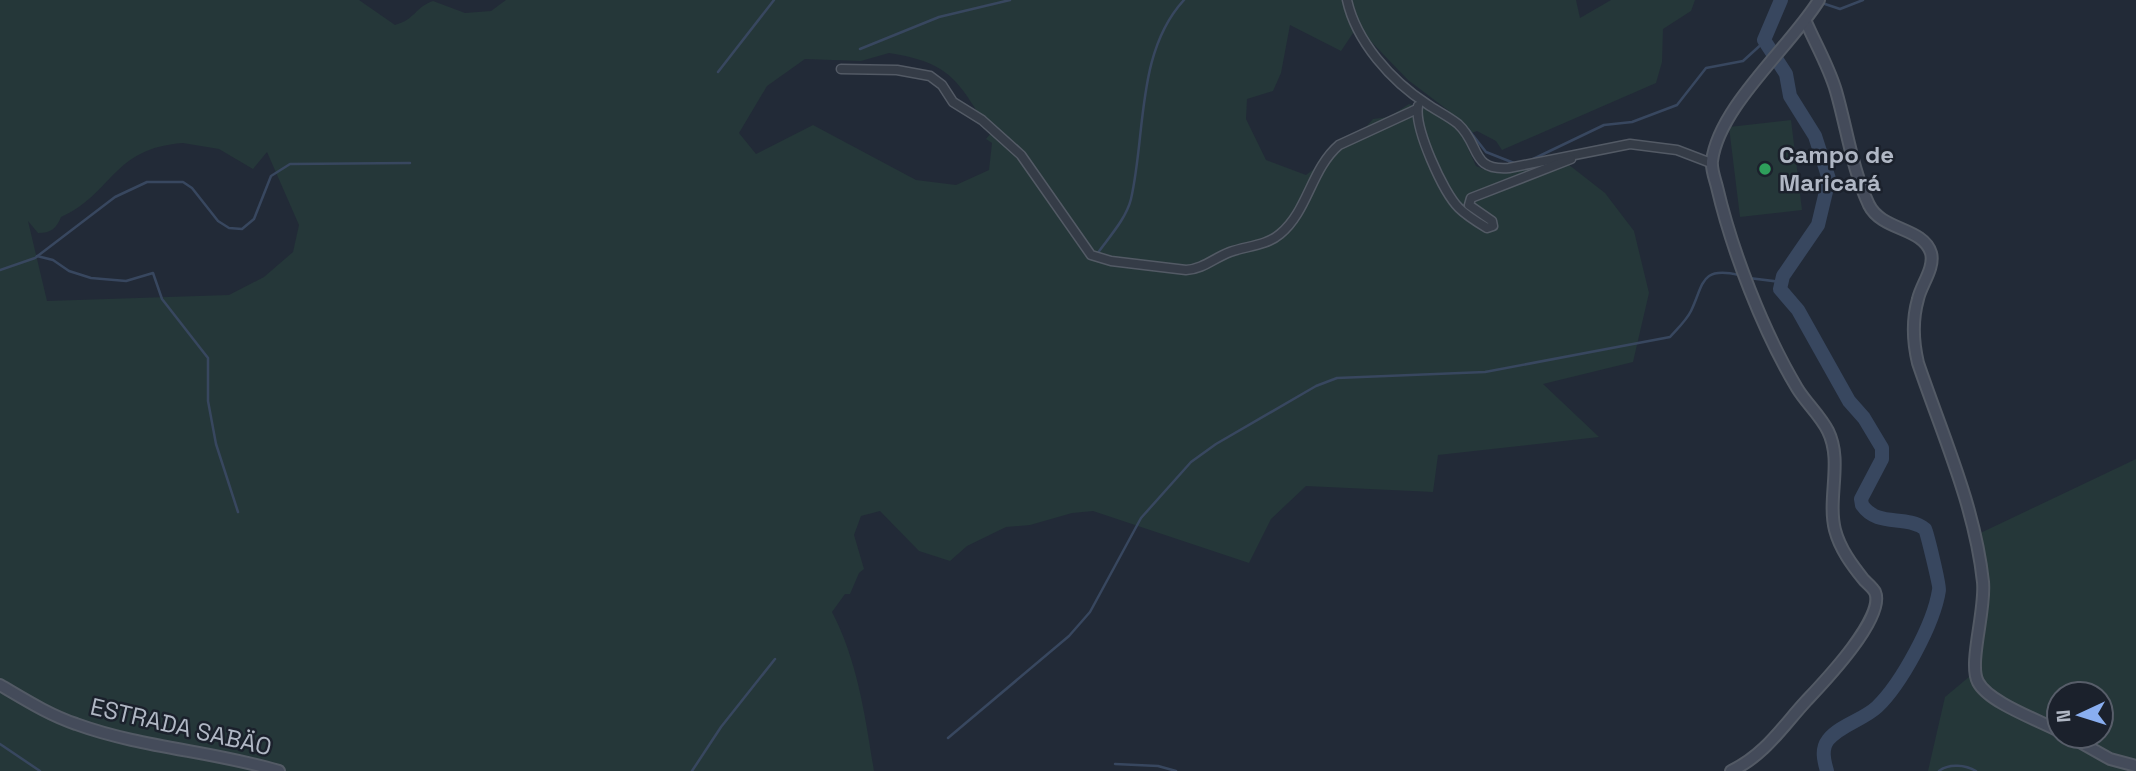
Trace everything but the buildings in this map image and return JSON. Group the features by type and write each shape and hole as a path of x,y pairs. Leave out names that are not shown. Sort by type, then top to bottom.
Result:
{"street":[{"path":"1347,0 1359,37 1404,85 1461,127 1482,163 1489,168 1509,168 1640,144 1677,150 1711,163"},
{"path":"1731,771 1771,745 1838,667 1876,609 1875,592 1843,551 1835,529 1832,488 1835,453 1828,430 1797,388 1751,289 1724,219 1711,163 1731,116 1768,62 1806,22 1819,0"},
{"path":"1806,22 1835,86 1855,165 1871,209 1888,225 1920,239 1931,253 1930,269 1917,300 1914,343 1967,506 1977,546 1984,601 1974,663 1975,676 1980,686 1992,696 2045,724"},
{"path":"841,69 897,70 930,76 942,85 953,102 982,120 1021,155 1091,255 1111,261 1186,270 1197,269 1229,252 1279,235 1294,217 1329,153 1339,145 1417,109 1422,100"},
{"path":"1417,109 1420,131 1458,207 1489,229 1493,226 1492,221 1469,205 1471,198 1553,168 1580,154"},
{"name":"ESTRADA SABÄO","path":"0,685 75,724 169,748 232,757 279,771"},
{"path":"2095,750 2136,766"}],"shaded area":[{"path":"0,0 359,0 395,25 407,20 433,1 465,13 491,11 506,0 1576,0 1580,18 1611,0 1695,0 1691,11 1663,29 1662,62 1656,83 1502,150 1496,141 1477,131 1466,135 1466,144 1476,166 1490,172 1564,161 1605,193 1634,231 1649,293 1633,362 1543,384 1599,437 1438,455 1433,492 1306,486 1271,519 1249,563 1093,511 1072,513 1030,525 1006,527 967,546 950,561 919,551 880,511 861,516 854,535 864,569 859,573 850,594 845,594 832,612 854,670 874,771 0,771","holes":["1290,25 1341,51 1357,27 1408,80 1449,111 1444,115 1409,104 1389,117 1373,119 1358,136 1306,175 1266,160 1246,119 1247,99 1273,91 1281,73","889,53 927,63 952,78 991,133 986,139 992,143 989,170 956,185 916,180 813,125 756,154 739,133 767,86 805,59 861,61","183,143 219,149 253,169 267,152 299,225 293,252 264,277 229,295 47,301 28,221 38,233 50,231 61,217 92,196 127,163 141,153"]},
{"name":"Campo de Maricará","path":"1791,120 1802,210 1740,217 1729,127"},
{"path":"2136,459 2136,771 1928,771 1945,697 1976,671 1979,613 1972,537"}],"waterway":[{"path":"718,72 774,0"},
{"path":"860,49 939,17 1010,0"},
{"path":"1097,254 1117,228 1129,206 1150,69 1169,21 1184,0"},
{"path":"1781,0 1764,40 1786,74 1790,96 1815,136 1829,179 1818,225 1783,276 1780,289 1798,310 1849,401 1864,418 1882,448 1882,459 1861,499 1862,505 1876,516 1909,522 1925,529 1939,590 1924,636 1896,684 1877,707 1839,730 1828,740 1824,747 1827,771"},
{"path":"1822,3 1840,9 1863,0"},
{"path":"1531,160 1604,125 1632,122 1677,105 1706,68 1743,61 1765,41"},
{"path":"1468,129 1486,152 1514,163"},
{"path":"0,270 35,258 115,197 147,182 183,182 192,188 218,221 229,228 242,229 254,219 271,176 290,164 410,163"},
{"path":"37,256 53,260 69,271 91,278 126,281 153,273 162,299 208,358 208,401 216,444 238,512"},
{"path":"948,738 1069,636 1090,612 1141,518 1191,462 1216,444 1316,386 1337,378 1485,372 1670,337 1689,315 1705,279 1717,273 1739,275"},
{"path":"1749,278 1781,282"},
{"path":"692,771 721,727 775,659"},
{"path":"0,744 40,771"},
{"path":"1115,764 1158,766 1176,771"},
{"path":"1939,771 1957,766 1976,771"}],"place":[{"name":"Campo de Maricará","path":"1765,169"}]}
